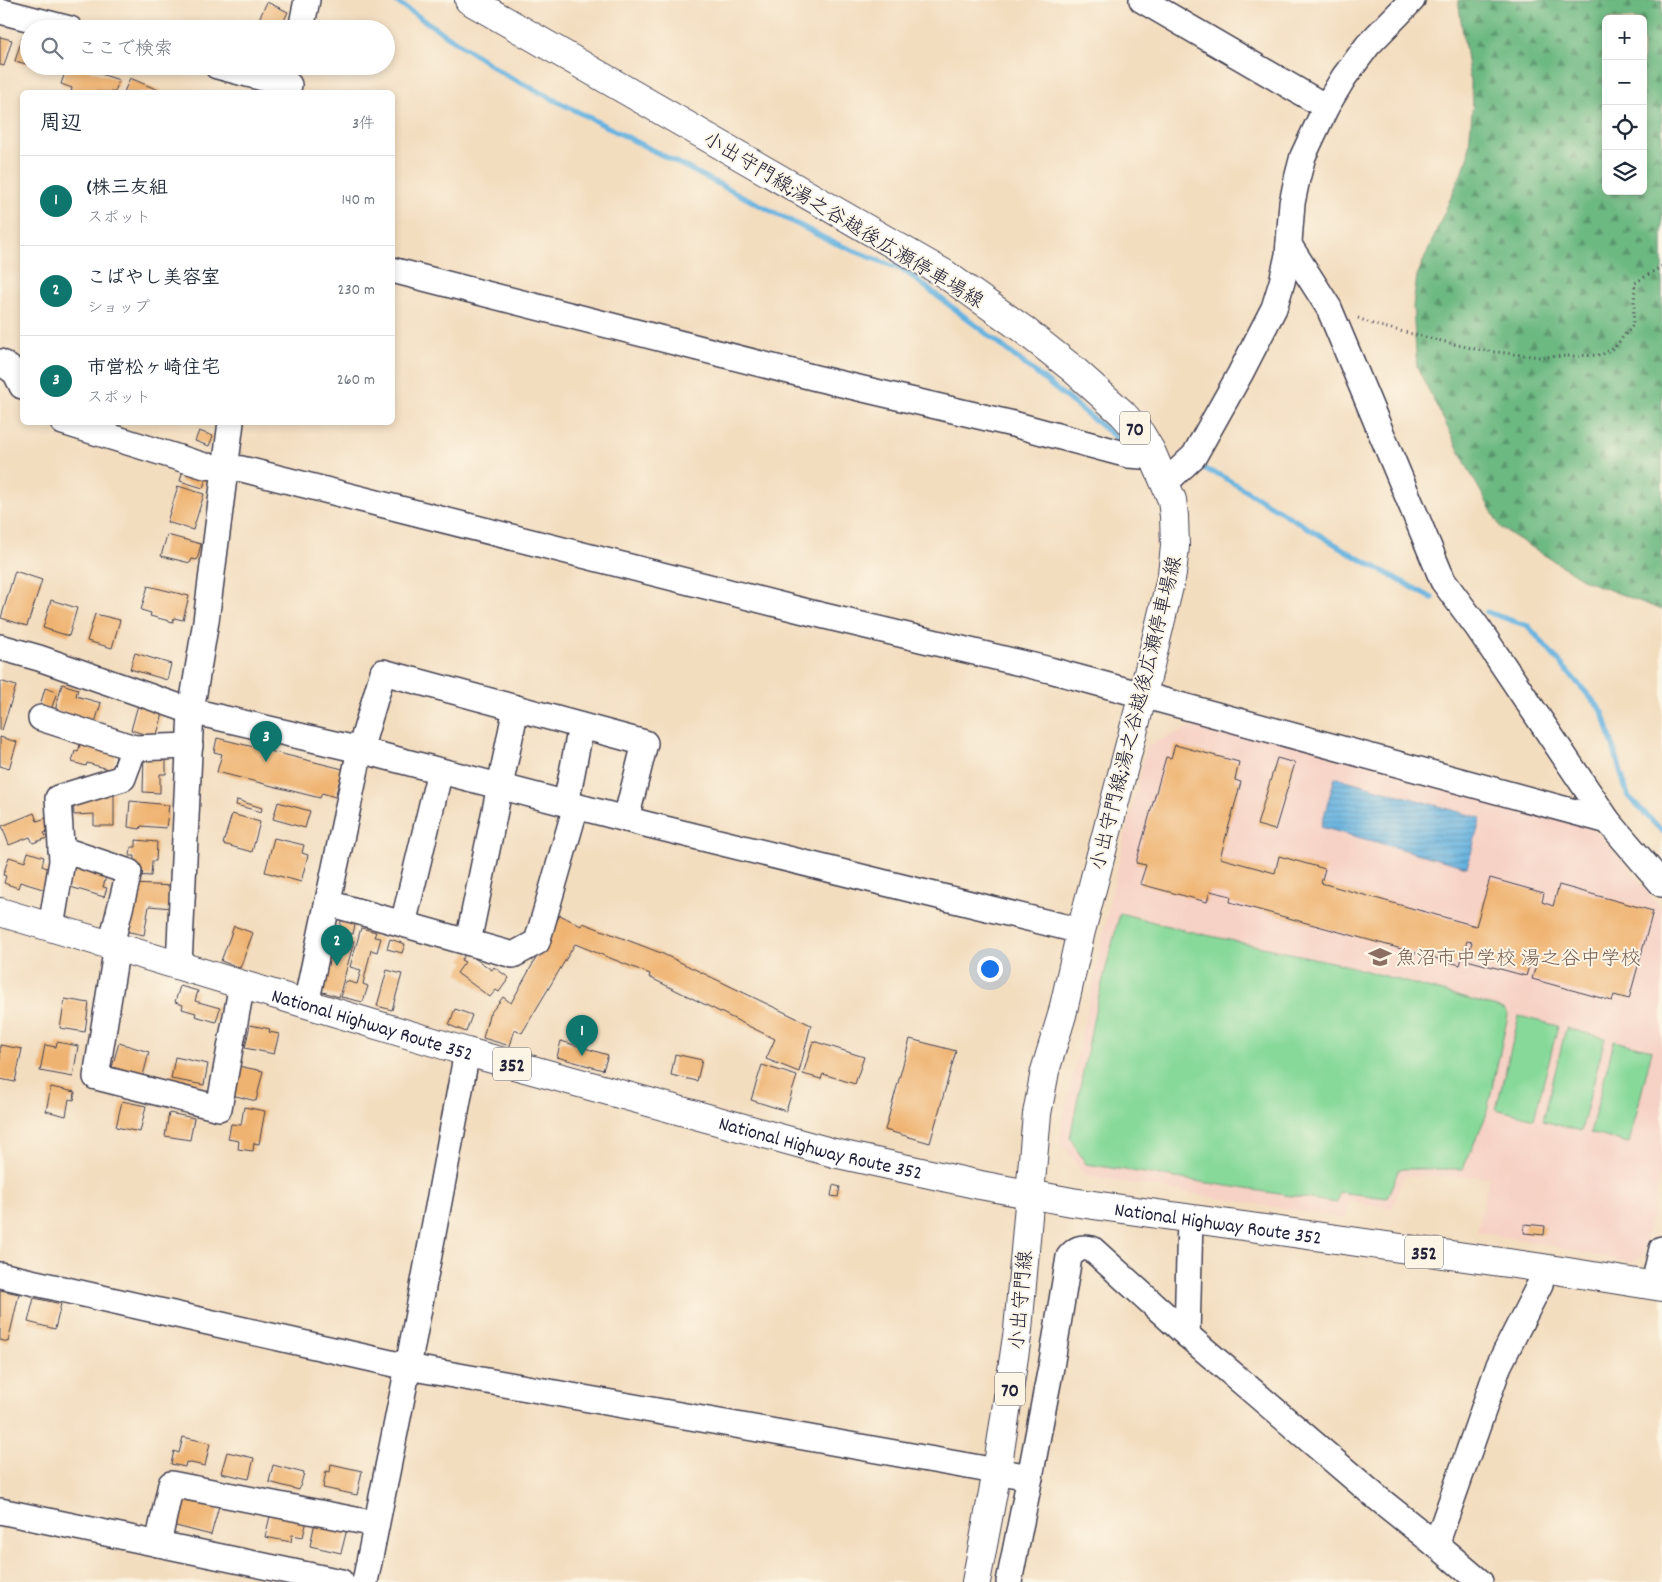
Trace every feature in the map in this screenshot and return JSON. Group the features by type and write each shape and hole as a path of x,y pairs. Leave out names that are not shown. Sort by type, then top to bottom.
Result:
{"main road":[{"name":"小出守門線;湯之谷越後広瀬停車場線","path":"469,0 945,274 1024,330 1073,369 1122,413 1141,434 1151,451 1172,500 1175,546 1172,574 1143,694 1081,931 1062,1015 1045,1070 1037,1114 1029,1195"},
{"name":"National Highway Route 352","path":"0,912 467,1052 834,1153 1029,1195 1543,1268 1659,1287"},
{"name":"小出守門線","path":"976,1582 997,1470 1018,1330 1029,1195"}],"street":[{"path":"303,20 307,0"},
{"path":"1142,0 1326,107"},
{"path":"1165,483 1194,456 1274,308 1282,282 1289,245 1296,179 1303,156 1326,107 1344,77 1368,45 1412,0"},
{"path":"0,11 35,20"},
{"path":"261,75 290,81"},
{"path":"1289,245 1329,308 1443,581 1478,628 1608,821 1662,884"},
{"path":"395,271 816,378 1013,424 1128,455 1142,456 1151,451"},
{"path":"0,362 15,372 20,382"},
{"path":"73,425 205,466 242,469 802,611 1050,670 1608,821"},
{"path":"179,965 191,711 206,621 231,425"},
{"path":"0,647 39,658 191,711 360,750 626,820 1081,931"},
{"path":"306,1004 360,750 383,672 645,743 626,820"},
{"path":"468,942 516,708"},
{"path":"41,718 134,748 190,746"},
{"path":"328,903 514,955 537,942 571,805 580,726"},
{"path":"51,927 62,861 58,798 123,778 134,748"},
{"path":"403,924 440,771"},
{"path":"61,850 129,872 114,945 96,1077 219,1108 242,984"},
{"path":"365,1582 408,1367 467,1052"},
{"path":"1187,1335 1190,1219"},
{"path":"1009,1582 1051,1366 1069,1257 1083,1247 1092,1249 1187,1335 1375,1496 1436,1544 1480,1582"},
{"path":"1659,1287 1657,1270 1662,1249"},
{"path":"1436,1544 1499,1365 1540,1284 1543,1268"},
{"path":"0,1274 408,1367 1030,1477"},
{"path":"158,1544 171,1484 376,1524"},
{"path":"0,1511 342,1582"}],"path":[{"path":"1329,308 1375,325 1479,350 1540,357 1601,355 1614,348 1634,325 1635,283 1662,266"}],"shaded area":[{"name":"魚沼市中学校 湯之谷中学校","path":"1212,719 1593,828 1625,863 1662,910 1662,1165 1643,1255 1631,1263 1477,1232 1489,1177 1403,1176 1392,1209 1348,1201 1346,1219 1085,1176 1059,1140 1116,874 1147,745"}],"green space":[{"path":"1458,0 1662,0 1662,610 1586,581 1501,528 1471,474 1417,367 1413,307 1417,276 1468,158 1473,101"},
{"path":"1120,913 1183,930 1341,964 1504,1009 1508,1015 1486,1116 1463,1169 1399,1169 1387,1198 1339,1192 1337,1203 1086,1164 1070,1138 1095,1011"},
{"path":"1519,1016 1558,1026 1534,1119 1496,1109"},
{"path":"1566,1028 1605,1038 1581,1131 1543,1121"},
{"path":"1614,1041 1652,1050 1629,1143 1590,1133"}],"water":[{"path":"1335,777 1481,818 1467,867 1321,827"}],"building":[{"path":"267,2 288,12 284,20 259,19"},
{"path":"0,37 12,40 4,66 0,65"},
{"path":"20,45 20,62 15,61"},
{"path":"64,75 104,75 119,80 116,90 72,90 72,88 61,84"},
{"path":"130,78 158,90 125,90"},
{"path":"199,431 213,436 209,446 195,441"},
{"path":"183,469 207,476 203,488 180,481"},
{"path":"178,486 204,494 193,530 167,522"},
{"path":"167,535 201,544 197,560 192,559 190,563 161,556"},
{"path":"15,571 42,580 27,626 1,618"},
{"path":"148,586 189,596 183,620 174,618 173,622 150,616 151,613 141,610"},
{"path":"51,600 77,608 69,636 43,628"},
{"path":"95,614 120,620 112,648 87,641"},
{"path":"135,653 171,664 167,680 130,669"},
{"path":"0,681 16,686 2,730 0,730"},
{"path":"62,684 78,689 76,696 101,703 95,723 55,711"},
{"path":"45,688 57,692 51,710 40,706"},
{"path":"138,705 163,713 156,738 131,730"},
{"path":"0,737 17,742 9,769 0,766"},
{"path":"82,737 119,747 112,770 87,763 86,766 72,762 75,751 78,752"},
{"path":"217,738 343,769 335,797 322,793 320,798 217,772 222,754 214,752"},
{"path":"1175,745 1239,762 1235,780 1241,782 1220,858 1275,873 1279,856 1325,869 1321,883 1476,926 1490,878 1544,893 1542,902 1553,906 1559,885 1653,911 1629,999 1614,995 1612,1001 1532,979 1537,961 1531,960 1526,976 1467,960 1472,942 1467,941 1460,965 1230,902 1231,896 1210,891 1207,902 1140,884 1146,865 1136,863 1166,757 1171,758"},
{"path":"144,755 166,756 166,774 160,774 160,793 143,792"},
{"path":"1277,758 1295,763 1275,830 1257,825"},
{"path":"114,792 114,826 94,826 94,814 74,815 73,797"},
{"path":"237,800 262,808 261,812 236,805"},
{"path":"130,801 169,805 166,828 141,826 140,829 128,827"},
{"path":"278,802 310,811 305,828 273,819"},
{"path":"34,813 37,821 46,818 51,830 44,833 47,838 33,843 30,837 9,845 2,826"},
{"path":"232,814 260,822 252,852 223,844"},
{"path":"274,838 304,845 302,853 308,855 301,882 265,872"},
{"path":"136,840 157,842 156,861 152,861 151,876 134,875 135,856 130,856 131,847 136,847"},
{"path":"28,852 44,857 42,866 52,870 46,890 20,882 18,888 4,883 6,876 3,875 9,857 25,862"},
{"path":"75,860 108,870 103,887 107,888 104,897 67,886"},
{"path":"134,884 173,886 172,908 149,906 144,935 120,930"},
{"path":"560,915 581,926 583,923 661,953 811,1025 799,1072 766,1059 775,1039 649,977 650,974 575,944 522,1033 515,1029 510,1046 483,1038 489,1015 503,997 511,1003"},
{"path":"342,917 356,920 353,934 339,931"},
{"path":"234,926 253,933 240,968 221,961"},
{"path":"361,928 376,932 374,937 381,938 377,952 371,950 363,984 368,986 363,1002 341,997 346,981 357,984 361,970 350,967"},
{"path":"335,936 354,941 339,997 320,991"},
{"path":"390,939 405,944 402,953 387,949"},
{"path":"467,953 492,970 494,967 509,978 499,992 496,990 490,997 457,973 465,962 461,960"},
{"path":"387,970 402,974 392,1010 377,1006"},
{"path":"180,986 198,991 195,1001 220,1008 216,1022 195,1016 196,1013 182,1009 183,1005 175,1002"},
{"path":"65,999 89,1003 85,1032 60,1028"},
{"path":"455,1009 472,1015 466,1032 449,1025"},
{"path":"250,1025 270,1029 269,1032 279,1034 274,1054 245,1048"},
{"path":"910,1039 956,1051 930,1143 885,1130"},
{"path":"561,1041 608,1055 603,1070 557,1057"},
{"path":"813,1041 864,1057 855,1084 823,1074 821,1079 803,1074"},
{"path":"57,1042 78,1046 73,1077 40,1071 45,1045 56,1047"},
{"path":"119,1043 149,1052 143,1076 112,1067"},
{"path":"0,1045 22,1049 15,1082 0,1079"},
{"path":"675,1054 702,1060 697,1081 671,1075"},
{"path":"175,1057 208,1064 204,1085 171,1079"},
{"path":"762,1065 797,1076 786,1111 751,1100"},
{"path":"238,1066 263,1071 256,1101 232,1095"},
{"path":"51,1087 75,1092 74,1100 69,1099 66,1116 46,1111"},
{"path":"122,1101 146,1106 140,1132 116,1127"},
{"path":"244,1107 265,1111 259,1144 254,1143 253,1151 238,1149 239,1141 228,1139 231,1124 241,1125"},
{"path":"169,1113 194,1118 190,1140 165,1136"},
{"path":"833,1185 840,1187 838,1197 831,1196"},
{"path":"1525,1224 1545,1226 1544,1235 1524,1233"},
{"path":"0,1290 19,1294 8,1342 0,1340"},
{"path":"34,1298 61,1304 55,1329 28,1322"},
{"path":"183,1437 210,1443 205,1466 186,1462 185,1467 171,1464 174,1451 179,1453"},
{"path":"227,1452 254,1458 249,1479 221,1473"},
{"path":"331,1464 362,1471 357,1495 323,1488 326,1471 330,1472"},
{"path":"273,1465 304,1473 299,1490 269,1482"},
{"path":"179,1495 221,1499 211,1535 172,1525"},
{"path":"271,1512 307,1521 303,1537 292,1535 291,1542 265,1537"},
{"path":"315,1522 347,1529 341,1553 310,1546"}],"waterway":[{"path":"394,0 504,74 830,241 905,271 1118,439"},
{"path":"1204,469 1220,475 1353,555 1432,598"},
{"path":"1487,612 1528,626 1603,712 1628,796 1662,831"}],"place":[{"name":"市営松ヶ崎住宅","path":"266,762"},
{"name":"魚沼市中学校 湯之谷中学校","path":"1380,957"},
{"name":"こばやし美容室","path":"337,966"},
{"name":"(株三友組","path":"582,1056"}]}
